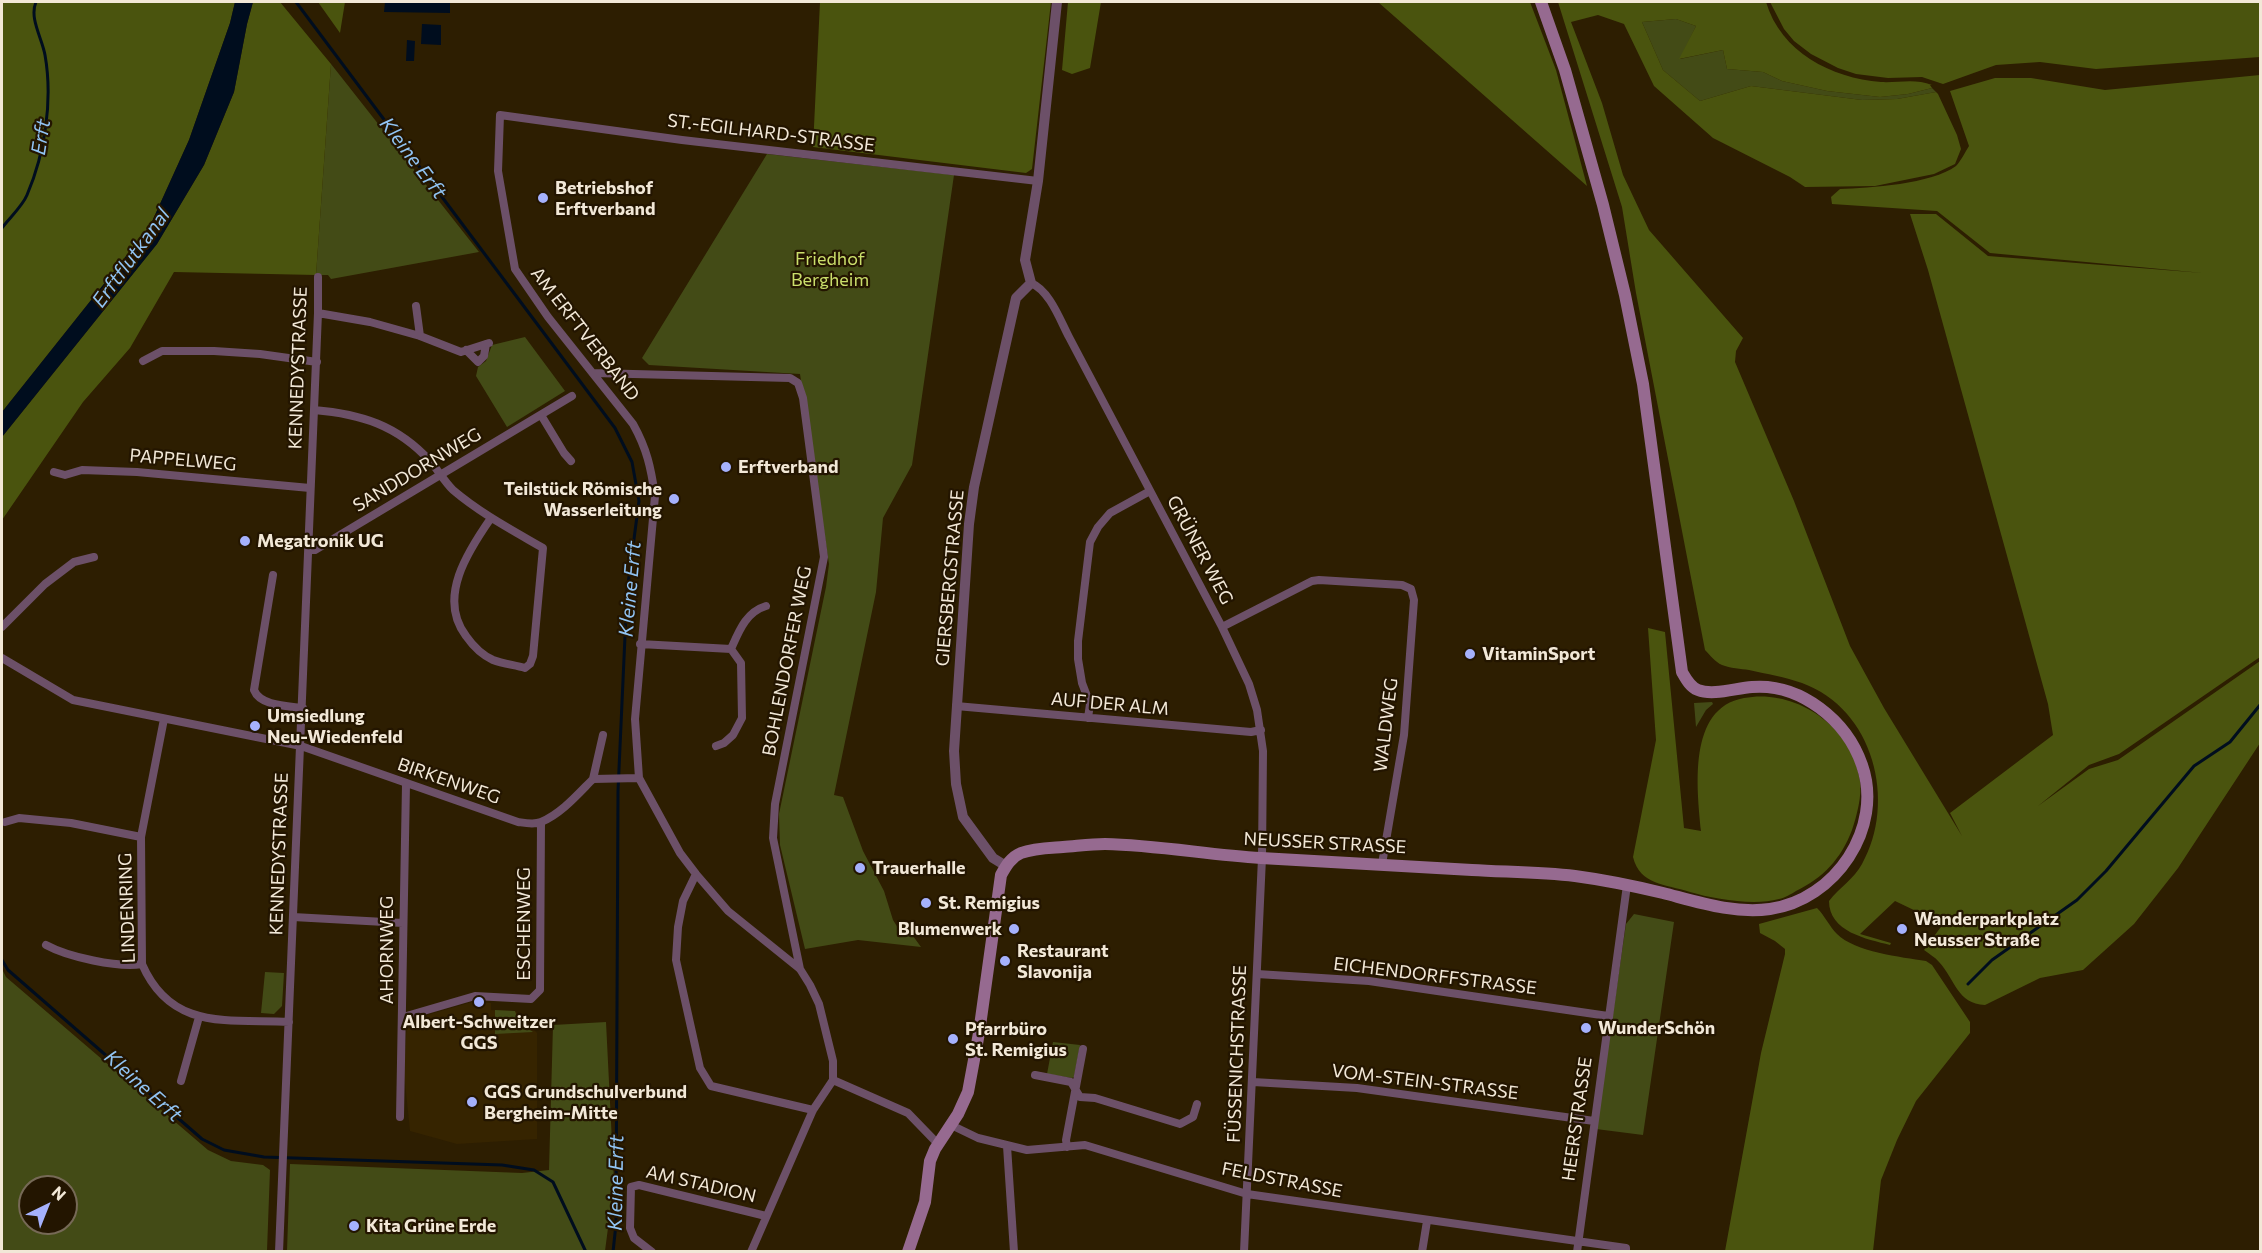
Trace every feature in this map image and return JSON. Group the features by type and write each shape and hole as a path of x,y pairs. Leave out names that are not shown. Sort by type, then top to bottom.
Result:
{"main road":[{"name":"NEUSSER STRASSE","path":"1006,867 1021,853 1039,849 1104,844 1262,858 1561,875 1627,885 1730,909 1770,909 1789,905 1812,894 1828,883 1849,859 1861,830 1867,786 1863,768 1849,737 1823,710 1804,698 1764,687 1701,691 1690,684 1682,672 1643,384 1625,295 1603,205 1565,70 1541,2"},
{"path":"908,1251 925,1202 930,1161 968,1092 980,1033 1001,875 1006,867"}],"street":[{"path":"1031,283 1025,260 1038,181 1057,2"},
{"name":"ST.-EGILHARD-STRASSE","path":"500,115 682,140 1038,181"},
{"name":"AM ERFTVERBAND","path":"500,115 498,171 515,269 548,317 633,424 644,443 650,461 655,496 635,719 639,778"},
{"name":"KENNEDYSTRASSE","path":"279,1251 310,550 310,488 317,362 318,277"},
{"name":"GRÜNER WEG","path":"1031,283 1038,286 1047,298 1222,627 1249,684 1261,730 1263,751 1262,858"},
{"name":"GIERSBERGSTRASSE","path":"1006,867 993,858 963,817 956,784 954,751 969,524 974,487 1016,298 1031,283"},
{"path":"416,306 420,336"},
{"path":"318,313 370,322 420,336 461,352 466,350 488,343 484,356 478,362 466,350"},
{"path":"143,361 162,351 214,351 260,354 317,362"},
{"name":"BOHLENDORFER WEG","path":"594,373 790,378 798,383 803,398 825,557 774,804 773,830 800,969"},
{"name":"SANDDORNWEG","path":"310,550 315,550 572,396"},
{"path":"314,410 363,417 388,428 412,445 453,489 491,518 543,548 534,647 530,664 525,668 492,659 474,648 458,626 453,601 454,587 459,573 491,518"},
{"path":"541,415 571,461"},
{"name":"PAPPELWEG","path":"54,472 65,475 82,470 137,472 310,488"},
{"path":"1088,718 1090,704 1082,683 1078,641 1090,543 1098,527 1110,513 1128,501 1150,491"},
{"path":"2,627 45,584 74,562 94,557"},
{"path":"273,575 254,690 256,696 263,701 303,708"},
{"name":"WALDWEG","path":"1222,627 1319,580 1402,585 1411,589 1414,600 1404,735 1382,864"},
{"path":"731,649 740,628 750,615 766,606"},
{"path":"640,644 731,649"},
{"path":"716,746 724,743 733,735 742,718 741,663 731,649"},
{"name":"BIRKENWEG","path":"2,658 73,700 301,746 518,822 531,824 542,822"},
{"name":"AUF DER ALM","path":"956,706 1251,732 1261,730"},
{"name":"LINDENRING","path":"164,719 141,837 142,964 150,982 163,998 184,1012 199,1017 289,1022"},
{"path":"542,822 567,805 593,779 603,735"},
{"path":"593,779 639,778 680,853 696,874 728,911 800,969 819,1004 833,1061 833,1080 813,1110 751,1251"},
{"name":"AHORNWEG","path":"400,1117 405,784"},
{"path":"4,822 19,818 71,823 141,837"},
{"name":"ESCHENWEG","path":"403,1017 475,996 531,999 540,990 542,822"},
{"name":"FÜSSENICHSTRASSE","path":"1244,1251 1262,858"},
{"path":"696,874 683,901 678,927 676,960 700,1068 711,1086 813,1110"},
{"name":"HEERSTRASSE","path":"1577,1251 1627,885"},
{"path":"293,917 404,922"},
{"path":"46,945 58,952 127,966 142,964"},
{"name":"EICHENDORFFSTRASSE","path":"1257,974 1369,981 1608,1016"},
{"path":"181,1081 199,1017"},
{"path":"1067,1147 1066,1140 1083,1049"},
{"path":"1035,1075 1071,1082 1080,1096 1095,1098 1180,1124 1192,1118 1197,1104"},
{"path":"833,1080 908,1113 938,1144"},
{"name":"VOM-STEIN-STRASSE","path":"1253,1082 1357,1088 1594,1121"},
{"name":"FELDSTRASSE","path":"951,1125 978,1138 1027,1150 1085,1145 1247,1194 1426,1221 1579,1240 1626,1248 1626,1251"},
{"path":"1007,1146 1014,1251"},
{"name":"AM STADION","path":"652,1251 634,1238 630,1228 631,1187 639,1185 766,1216"},
{"path":"1422,1251 1426,1221"}],"shaded area":[{"name":"GGS Grundschulverbund Bergheim-Mitte","path":"472,1002 491,1003 491,1010 515,1011 537,1033 537,1139 457,1144 410,1131 404,1073 407,1021"}],"green space":[{"path":"2,2 235,2 230,23 189,140 150,226 2,412"},
{"path":"253,2 280,2 331,64 316,275 174,272 130,348 83,402 2,520 2,437 157,244 204,165 234,92"},
{"path":"318,2 345,2 340,33"},
{"path":"820,2 1051,2 1032,169 1026,173 813,147"},
{"path":"1068,2 1101,2 1090,68 1072,74 1062,70"},
{"path":"1378,2 1530,2 1556,70 1587,186"},
{"path":"1558,2 1766,2 1773,20 1783,35 1810,59 1827,68 1862,79 1881,82 1919,82 1932,85 1930,85 1932,88 1908,94 1880,97 1827,91 1782,81 1763,72 1727,69 1723,50 1679,59 1696,26 1676,19 1642,22 1663,70 1700,101 1751,86 1862,100 1897,99 1936,92 1938,94 1961,149 1955,164 1934,174 1875,186 1805,187 1713,138 1654,86 1624,24 1598,15 1571,22 1602,103 1623,175 1649,230 1743,338 1736,351 1735,362 1794,501 1850,646 1884,708 1962,836 1950,813 2053,735 2048,704 1928,270 1910,214 1936,214 1988,256 2203,273 1990,253 1937,211 1832,204 1831,197 1840,189 1883,186 1916,181 1932,177 1956,166 1969,146 1950,91 1995,78 2031,78 2105,90 2260,75 2260,657 2119,754 2089,765 2038,806 2089,769 2118,760 2260,661 2260,743 2178,868 2134,924 2083,970 2040,978 1985,1005 1976,1004 1957,990 1939,962 1924,950 1943,924 1895,901 1860,934 1891,943 1890,945 1861,937 1842,927 1835,920 1829,901 1859,869 1872,839 1878,813 1877,786 1872,760 1862,735 1847,714 1827,696 1796,681 1722,665 1705,650 1636,293 1622,207"},
{"path":"1770,2 2260,2 2260,57 2096,69 2040,62 1996,65 1943,84 1922,77 1888,78 1856,74 1838,68 1811,54 1794,41 1784,29"},
{"path":"1676,19 1696,26 1680,59 1723,50 1727,69 1763,72 1782,81 1827,91 1880,97 1908,94 1932,88 1936,92 1897,99 1862,100 1751,86 1700,101 1663,70 1642,22"},
{"path":"331,64 479,252 331,279 328,275 316,275"},
{"name":"Friedhof Bergheim","path":"767,154 954,175 912,465 883,518 876,592 834,795 843,797 863,851 884,891 893,920 898,928 913,936 921,947 858,940 805,949 780,845 779,814 829,564 800,374 649,365 642,358"},
{"path":"525,337 565,391 507,427 476,376 478,367 486,361 492,345"},
{"path":"1648,628 1665,632 1684,828 1701,831 1698,794 1700,752 1704,733 1713,717 1726,705 1744,698 1764,696 1783,699 1819,715 1834,728 1846,744 1855,762 1860,781 1860,799 1856,818 1848,840 1837,859 1823,874 1806,886 1779,899 1758,902 1734,901 1663,885 1648,878 1636,866 1633,857 1656,740"},
{"path":"1712,702 1713,704 1706,710 1696,727 1694,703"},
{"path":"1817,908 1837,934 1855,945 1879,953 1926,961 1932,965 1970,1022 1970,1033 1916,1101 1897,1140 1881,1180 1873,1251 1725,1251 1761,1053 1785,954 1785,949 1760,933 1759,924"},
{"path":"1634,914 1674,922 1643,1135 1596,1129 1626,924"},
{"path":"2,969 6,977 208,1150 231,1161 263,1165 270,1170 267,1251 2,1251"},
{"path":"265,972 284,973 282,1006 274,1014 261,1013"},
{"path":"495,1010 515,1011 518,1020 533,1032 495,1034"},
{"path":"606,1022 614,1182 605,1251 287,1251 290,1164 522,1173 549,1170 553,1025"},
{"path":"1053,1042 1080,1045 1074,1077 1047,1074"}],"water":[{"name":"Erftflutkanal","path":"235,2 253,2 234,92 204,165 157,244 2,437 2,412 150,226 189,140 230,23"},
{"path":"385,2 450,2 450,13 384,12"},
{"path":"422,24 441,25 441,45 421,44"},
{"path":"407,40 415,41 414,61 406,61"}],"waterway":[{"name":"Erft","path":"2,228 27,195 39,162 46,126 47,72 45,55 34,15 36,2"},
{"name":"Kleine Erft","path":"296,2 615,428 632,462 639,501 627,592 618,791 616,1224 613,1252"},
{"path":"1968,984 1992,960 2077,900 2106,871 2194,766 2230,742 2260,705"},
{"name":"Kleine Erft","path":"2,960 8,970 202,1139 224,1150 264,1157 502,1165 534,1170 553,1182 586,1252"}],"place":[{"name":"Betriebshof Erftverband","path":"543,198"},
{"name":"Erftverband","path":"726,467"},
{"name":"Teilstück Römische Wasserleitung","path":"674,499"},
{"name":"Megatronik UG","path":"245,541"},
{"name":"VitaminSport","path":"1470,654"},
{"name":"Umsiedlung Neu-Wiedenfeld","path":"255,726"},
{"name":"Trauerhalle","path":"860,868"},
{"name":"St. Remigius","path":"926,903"},
{"name":"Blumenwerk","path":"1014,929"},
{"name":"Wanderparkplatz Neusser Straße","path":"1902,929"},
{"name":"Restaurant Slavonija","path":"1005,961"},
{"name":"Albert-Schweitzer GGS","path":"479,1002"},
{"name":"WunderSchön","path":"1586,1028"},
{"name":"Pfarrbüro St. Remigius","path":"953,1039"},
{"name":"GGS Grundschulverbund Bergheim-Mitte","path":"472,1102"},
{"name":"Kita Grüne Erde","path":"354,1226"}]}
